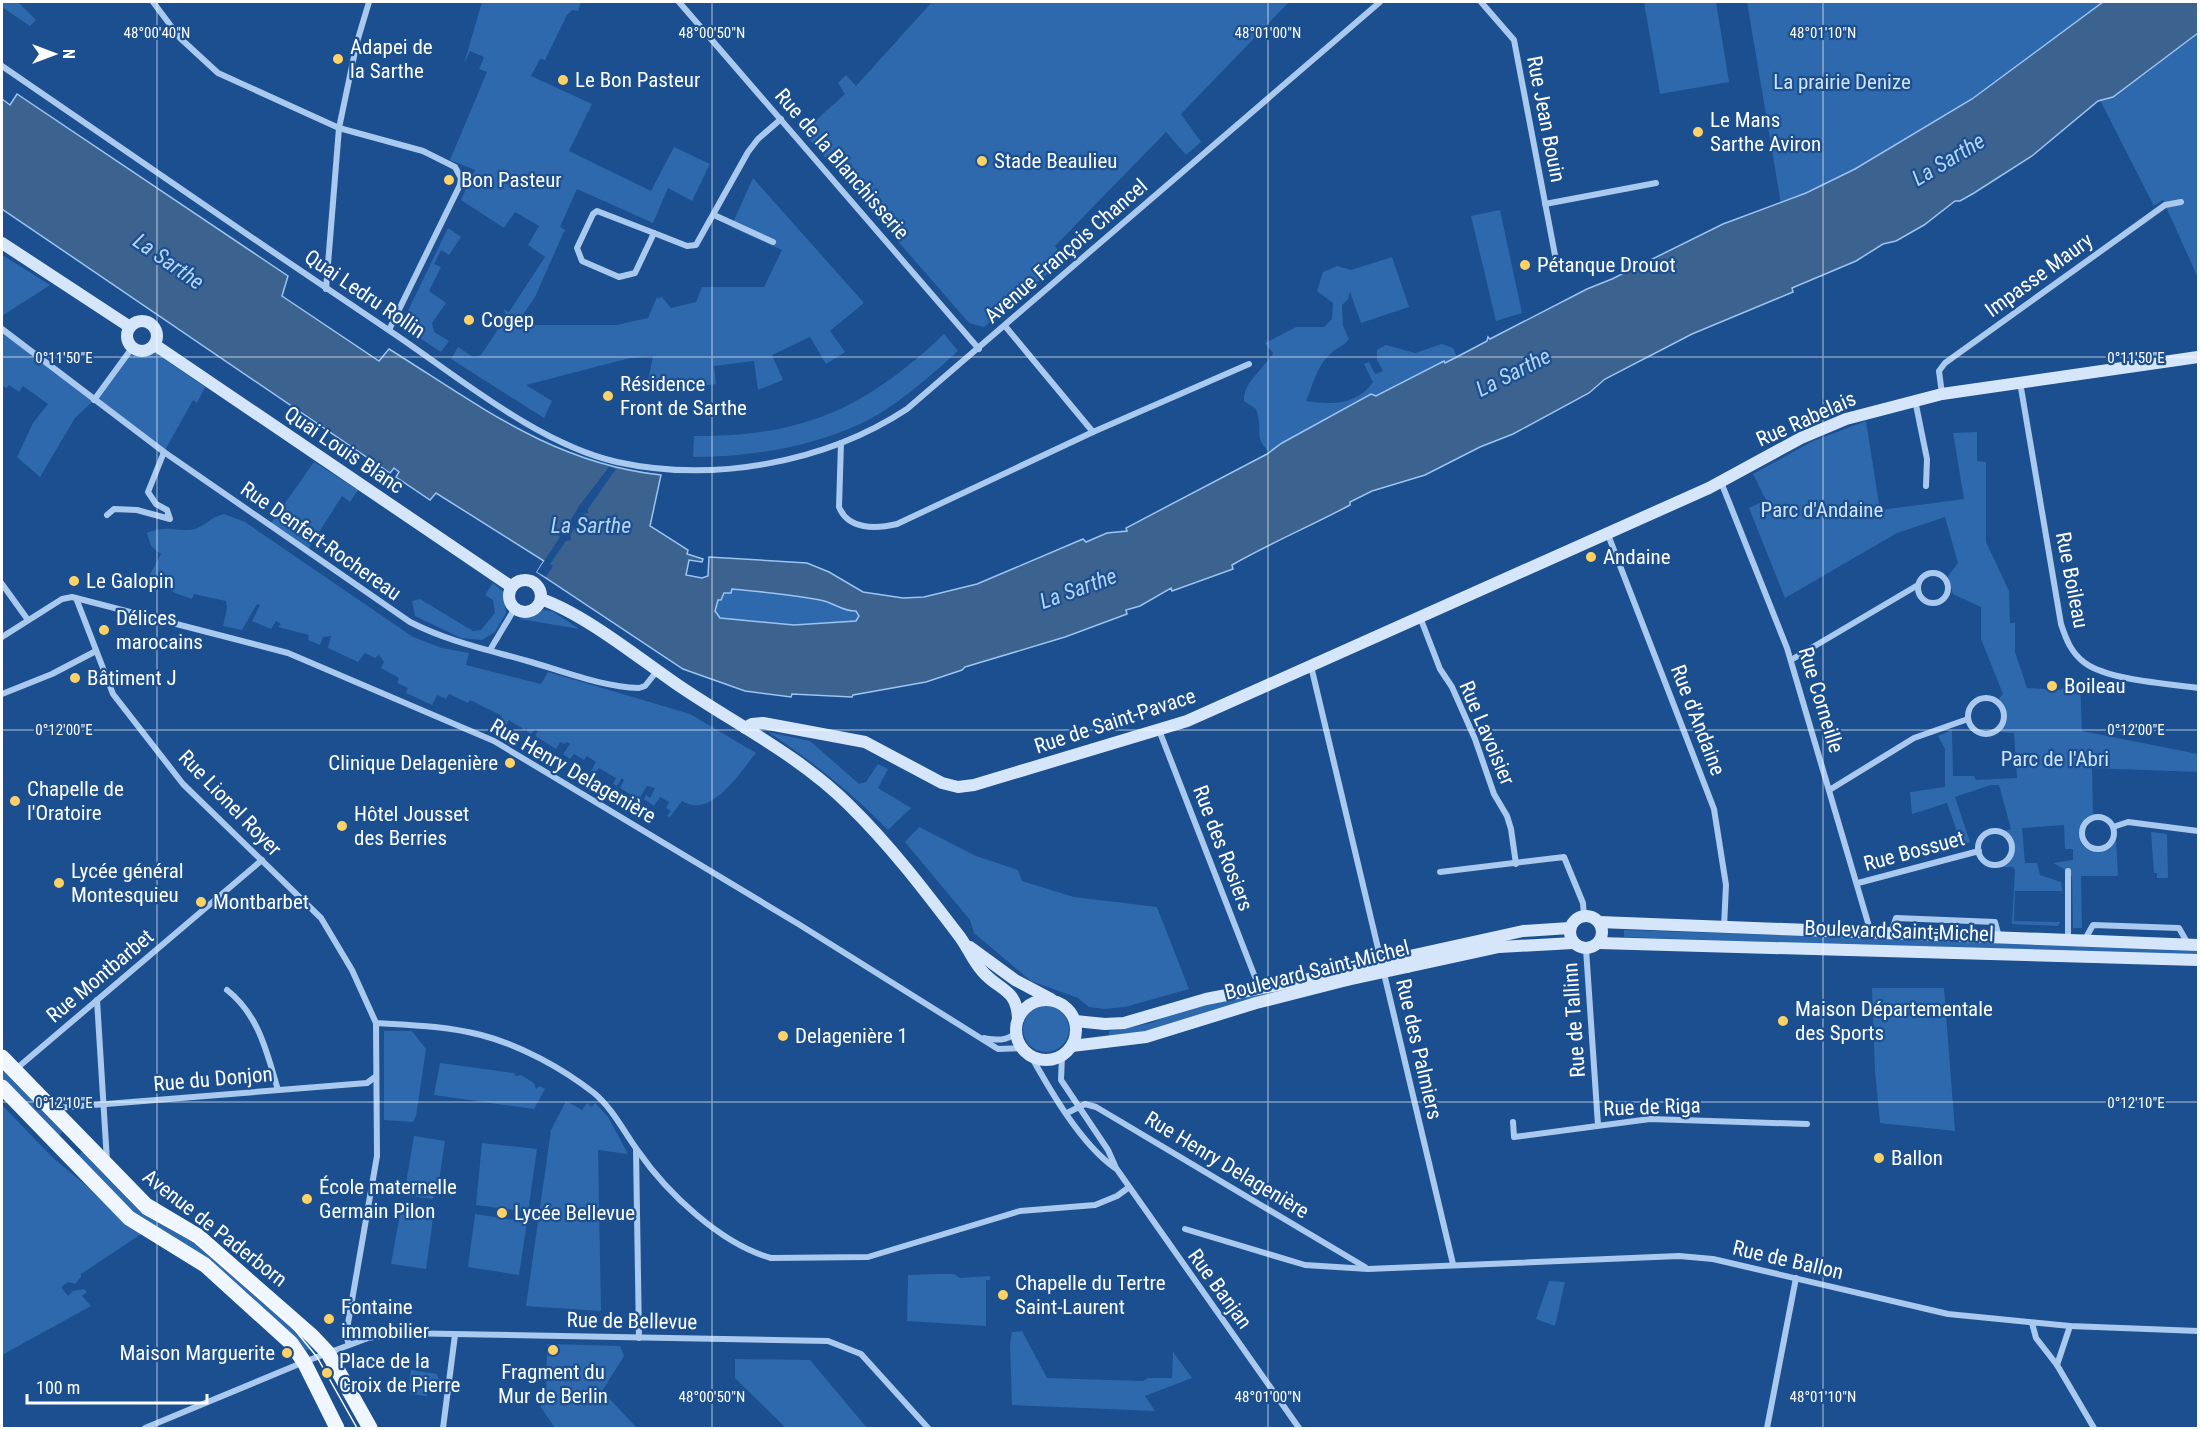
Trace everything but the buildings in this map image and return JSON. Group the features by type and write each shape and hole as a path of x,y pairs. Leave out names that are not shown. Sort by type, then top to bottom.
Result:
{"main road":[{"name":"Quai Louis Blanc","path":"2,237 24,256"},
{"name":"Quai Louis Blanc","path":"2,243 130,327 138,322 151,324 157,332 155,345 512,586"},
{"path":"130,327 127,338 132,348 145,351 155,345"},
{"name":"Rue Rabelais","path":"1487,585 1721,482 1802,438 1846,419 1942,394 2199,357"},
{"path":"519,581 531,581 540,590 541,599 531,611 523,612 515,608 509,596 512,586 519,581"},
{"name":"Rue de Saint-Pavace","path":"745,728 752,724 764,723 842,736 865,742 942,783 958,787 974,785 1160,730 1311,666 1487,585"},
{"path":"541,599 571,613 795,760 848,803 885,841 962,941 982,972 1011,994 1017,1002 1016,1032 1026,1052 1044,1060 1062,1056 1072,1046 1076,1035 1075,1021 1066,1007 1015,980 962,941"},
{"path":"1584,915 1599,922 1602,933 1599,943 1586,948 1573,943 1570,928 1574,921 1584,915"},
{"name":"Boulevard Saint-Michel","path":"1599,922 1871,934 2193,944"},
{"name":"Boulevard Saint-Michel","path":"1072,1046 1146,1037 1346,976 1523,931 1570,928"},
{"name":"Boulevard Saint-Michel","path":"1599,943 1620,941 2199,960"},
{"name":"Boulevard Saint-Michel","path":"1406,962 1499,947 1573,943"},
{"name":"Boulevard Saint-Michel","path":"1075,1021 1124,1023 1206,999 1346,976"},
{"path":"1018,1018 1032,1002 1053,1000"},
{"name":"Avenue de Paderborn","path":"2,1057 146,1205 198,1236 255,1284 328,1353 370,1428"},
{"name":"Avenue de Paderborn","path":"2,1088 129,1218 205,1265 291,1343 304,1362 337,1428"}],"street":[{"path":"153,2 180,38 218,73 339,128 423,151 455,167 461,178 460,185 389,330"},
{"path":"326,289 339,128 357,42 369,2"},
{"name":"Rue de la Blanchisserie","path":"679,2 979,349"},
{"name":"Avenue François Chancel","path":"741,467 790,458 841,443 879,427 907,409 1380,2"},
{"name":"Rue Jean Bouin","path":"1481,2 1514,40 1555,255"},
{"name":"Quai Ledru Rollin","path":"2,66 326,289 541,433 616,461 646,466 686,468 741,467"},
{"path":"654,233 637,271 626,277 619,277 582,261 577,248 592,214 597,211 654,233 687,246 696,246 748,152 758,139 781,119"},
{"path":"1545,204 1656,183"},
{"name":"Impasse Maury","path":"1942,394 1939,371 1945,363 2165,205 2181,202"},
{"path":"714,215 773,242"},
{"path":"1005,326 1094,432"},
{"name":"Rue Denfert-Rochereau","path":"2,329 164,452 400,616 439,637 590,680 631,688 645,686 657,671"},
{"path":"94,400 132,348"},
{"path":"841,443 839,507 843,517 849,523 881,528 897,524 1005,472 1249,364"},
{"name":"Rue Boileau","path":"2020,382 2061,624 2069,647 2084,663 2102,672 2199,688"},
{"path":"1915,400 1927,459 1926,486"},
{"path":"107,515 114,509 137,510 170,519 167,510 156,504 148,492 164,452"},
{"name":"Rue Corneille","path":"1721,482 1791,660 1831,789 1871,934"},
{"name":"Rue d'Andaine","path":"1607,532 1714,809 1726,885 1724,928"},
{"path":"1791,660 1918,585 1927,573 1937,573 1948,582 1948,592 1937,603 1927,602 1920,595 1918,585"},
{"path":"2,584 28,620"},
{"path":"2,637 62,599 76,598"},
{"name":"Rue Henry Delagenière","path":"76,598 288,653 494,741 794,921 998,1049 1026,1052"},
{"name":"Rue Lionel Royer","path":"76,598 113,694 183,784 321,918 352,970 376,1023"},
{"path":"490,650 515,608"},
{"name":"Rue Lavoisier","path":"1420,616 1440,669 1452,687 1475,739 1494,794 1507,816 1516,864"},
{"path":"2,694 52,674 96,651"},
{"name":"Rue des Palmiers","path":"1311,666 1454,1264"},
{"path":"1983,698 1994,700 2003,714 1999,728 1989,734 1973,729 1968,719 1973,703 1983,698"},
{"path":"1831,789 1914,738 1968,719"},
{"name":"Rue des Rosiers","path":"1160,730 1255,977"},
{"path":"2092,818 2106,819 2112,827 2113,838 2102,849 2092,848 2084,841 2084,825 2092,818"},
{"path":"2112,827 2128,822 2199,831"},
{"name":"Rue Bossuet","path":"1989,832 2000,832 2011,845 2010,855 1998,864 1988,863 1979,851 1980,840 1989,832"},
{"name":"Rue Bossuet","path":"1858,883 1979,851"},
{"path":"1440,872 1564,857 1583,903 1584,915"},
{"name":"Rue Montbarbet","path":"14,1071 262,860"},
{"path":"2068,871 2068,940"},
{"name":"Rue de Tallinn","path":"1586,948 1598,1125"},
{"path":"227,990 241,1000 256,1022 278,1090"},
{"path":"97,1000 108,1166"},
{"path":"349,1345 346,1335 377,1156 376,1023 430,1027 481,1035 535,1056 594,1094 613,1114 657,1177 701,1220 760,1255 868,1257 1020,1210 1095,1205 1117,1196 1128,1188"},
{"path":"980,1038 1000,1041 1012,1037 1016,1032"},
{"name":"Rue Banjan","path":"1026,1052 1098,1156 1116,1168"},
{"name":"Rue Banjan","path":"1062,1056 1062,1080 1108,1150 1128,1188 1299,1428"},
{"name":"Rue du Donjon","path":"51,1108 367,1083 375,1076"},
{"name":"Rue Henry Delagenière","path":"1079,1107 1085,1104 1096,1107 1368,1269"},
{"path":"1067,1113 1079,1107"},
{"name":"Rue de Riga","path":"1513,1122 1514,1137 1650,1119 1807,1124"},
{"path":"636,1148 639,1338"},
{"name":"Rue de Ballon","path":"1185,1228 1305,1265 1368,1269 1679,1256 1713,1259 1948,1314 2070,1326 2199,1331"},
{"path":"1767,1428 1796,1278"},
{"path":"2032,1323 2036,1338 2057,1365 2094,1428"},
{"path":"2057,1365 2070,1326"},
{"name":"Rue de Bellevue","path":"145,1428 349,1345 368,1338 398,1333 828,1341 861,1354 928,1428"},
{"path":"443,1428 455,1335"}],"green space":[{"path":"2,2 18,2 36,20 30,26 2,7"},
{"path":"482,2 581,2 578,11 572,10 567,15 545,60 540,59 531,76 592,104 569,151 651,191 674,147 710,164 692,201 668,188 653,223 577,189 560,227 565,230 535,297 516,325 617,325 648,318 657,297 659,299 661,296 671,308 696,302 702,287 764,287 782,250 731,227 753,178 864,303 830,331 845,352 826,364 810,337 772,355 783,380 758,390 754,361 714,366 716,384 686,388 648,381 653,356 630,358 526,385 552,401 544,418 451,359 458,347 473,357 481,355 506,317 504,309 509,312 545,257 528,245 539,226 515,212 504,228 461,200 475,170 450,160 487,72 479,69 484,57 470,51 464,64"},
{"name":"Stade Beaulieu","path":"932,2 1289,2 1181,114 1201,142 1186,155 1166,132 1055,246 1065,259 984,327 969,323 803,132 845,94 838,83 846,75 856,86"},
{"path":"1644,2 1716,2 1729,82 1660,94"},
{"name":"La prairie Denize","path":"1747,2 2103,2 1972,99 1855,169 1781,204"},
{"path":"2198,33 2198,278 2163,200 2154,206 2100,100 2106,100 2151,70 2149,68"},
{"path":"1500,210 1522,313 1496,321 1471,216"},
{"path":"448,228 461,237 449,255 441,250 434,264 441,267 429,291 446,303 432,323 434,332 449,341 441,352 403,327 404,319"},
{"path":"2,255 50,285 2,316"},
{"path":"1392,257 1409,307 1361,323 1350,292 1348,299 1342,305 1343,326 1349,339 1330,354 1322,364 1306,401 1343,402 1367,390 1373,382 1364,364 1369,362 1375,374 1383,371 1377,360 1377,350 1386,345 1415,353 1442,344 1453,348 1459,361 1277,459 1260,440 1256,409 1244,401 1251,381 1273,353 1265,343 1296,327 1324,327 1332,319 1333,303 1317,291 1323,272 1337,266 1351,270"},
{"path":"2,329 94,400 75,418 40,477 17,457 33,423 48,404 23,386 19,392 9,385 6,388 2,385"},
{"path":"944,334 958,351 898,401 858,425 818,440 777,450 693,457 694,436 768,431 800,424 831,413 887,381"},
{"path":"150,349 205,387 197,403 193,400 164,452 94,400 134,350 141,352"},
{"path":"1866,421 1880,510 1964,499 1953,433 1977,432 1977,461 1986,462 1986,542 2009,591 2010,623 2015,623 2015,652 2027,688 2060,690 2080,679 2082,731 2198,754 2198,772 2092,768 2093,814 2082,827 2080,835 2082,845 2091,851 2109,849 2116,838 2118,876 2081,876 2082,928 2073,928 2072,877 2066,870 2053,863 2073,860 2073,849 2065,849 2064,825 2022,828 2025,863 2037,863 2040,875 2061,882 2062,891 2015,891 2014,921 2060,922 2058,926 2012,924 2015,870 2013,867 1998,867 2007,859 2011,850 2010,841 2002,832 2011,829 1999,785 1991,785 1955,797 1970,842 1962,846 1947,803 1912,814 1910,792 1945,787 1945,749 1938,736 1952,730 1953,776 1974,776 1976,780 2017,778 2014,733 1999,732 2005,718 1998,700 2003,694 1981,639 1981,607 1953,594 1948,576 1958,563 1945,517 1897,533 1785,598 1749,508 1766,500 1753,474 1813,441"},
{"path":"314,462 358,490 350,502 342,496 307,551 269,526"},
{"path":"224,514 245,522 413,637 442,648 469,653 466,665 541,684 548,672 690,714 756,753 733,782 714,799 704,804 693,805 682,801 670,817 667,816 671,811 666,808 669,802 660,797 654,806 644,799 646,795 650,798 655,788 647,786 639,799 620,788 624,780 622,778 617,786 613,784 616,778 599,768 595,773 591,771 596,762 587,756 584,760 574,754 570,759 563,754 570,744 567,742 564,744 560,742 556,749 535,736 538,731 535,729 531,734 527,731 527,727 525,730 509,720 505,726 500,723 502,716 470,700 468,703 449,694 446,699 437,695 432,705 406,693 408,688 397,683 399,678 381,668 384,662 379,655 375,658 365,653 358,662 328,648 331,636 323,637 320,645 308,640 309,635 278,627 281,624 276,621 271,629 252,621 260,605 257,604 242,630 223,626 227,608 226,601 194,594 192,599 175,593 149,576 161,554 151,546 147,533 161,529 195,529"},
{"path":"493,583 504,592 506,613 495,632 482,640 461,638 415,616 412,601 420,599 473,631 481,630 495,613 493,600 485,595"},
{"path":"731,589 820,600 856,611 859,616 857,621 794,625 720,618 715,611 718,600"},
{"path":"544,610 552,611 579,629 520,619"},
{"path":"768,732 810,741 859,784 866,782 878,764 888,769 878,788 911,808 888,830 831,778"},
{"path":"919,827 976,856 1018,870 1022,881 1074,897 1157,907 1189,989 1125,1007 1105,1009 1089,1007 1078,998 1031,981 974,933 970,920 905,842"},
{"path":"2151,832 2167,834 2168,878 2157,878 2157,873 2154,873"},
{"path":"1624,930 2198,948 2198,957 1624,937"},
{"path":"1313,983 1146,1033 1109,1037 1109,1031 1151,1023 1181,1010"},
{"path":"1872,988 1944,988 1955,1131 1880,1123 1875,1071"},
{"path":"1051,1006 1063,1012 1068,1020 1068,1038 1063,1046 1055,1051 1041,1052 1029,1046 1024,1038 1023,1024 1029,1012 1037,1007"},
{"path":"384,1031 412,1031 426,1049 416,1116 413,1122 384,1120"},
{"path":"440,1063 514,1073 534,1083 536,1089 540,1086 545,1089 534,1109 434,1095"},
{"path":"2,1066 64,1130 58,1137 2,1079"},
{"path":"566,1101 582,1110 587,1103 592,1107 595,1103 608,1117 628,1154 598,1150 601,1311 526,1306 551,1130"},
{"path":"2,1105 52,1157 143,1233 81,1274 75,1284 68,1282 61,1287 68,1296 73,1291 84,1289 87,1292 82,1296 91,1306 2,1355"},
{"path":"414,1136 445,1141 437,1194 434,1194 433,1199 404,1195"},
{"path":"482,1143 537,1149 528,1212 476,1205"},
{"path":"84,1150 195,1240 306,1339 312,1347 305,1352 140,1219 77,1156"},
{"path":"402,1203 432,1207 432,1212 434,1212 426,1269 391,1264"},
{"path":"475,1214 527,1222 519,1275 468,1267"},
{"path":"954,1274 960,1278 990,1276 990,1280 986,1280 986,1326 907,1321 908,1275"},
{"path":"1549,1281 1565,1282 1555,1326 1536,1319"},
{"path":"1022,1331 1047,1378 1143,1381 1148,1378 1172,1378 1173,1352 1192,1378 1145,1396 1155,1411 1012,1405 1010,1344 1012,1332"},
{"path":"547,1344 620,1346 624,1356 602,1391 637,1428 555,1428 540,1406 546,1402"},
{"path":"735,1359 810,1360 867,1428 786,1428 735,1378"},
{"path":"411,1370 437,1374 440,1383 429,1382 427,1396 411,1394 409,1387"}],"water":[{"name":"La Sarthe","path":"2103,2 2198,2 2198,33 2113,97 2098,101 2032,156 1974,193 1960,201 1955,201 1924,225 1896,241 1883,244 1856,261 1792,288 1793,292 1692,334 1605,379 1589,393 1513,434 1480,447 1425,475 1372,491 1350,502 1350,505 1232,565 1233,569 1172,591 1171,588 1140,606 1126,610 1127,614 1065,637 965,667 926,682 852,697 792,694 791,697 745,691 683,669 537,572 544,561 436,493 430,500 396,477 399,472 394,468 390,473 2,209 2,99 10,105 17,94 288,276 282,296 379,361 389,349 486,410 551,445 585,458 661,475 650,526 688,550 687,554 703,559 702,562 689,560 686,575 702,578 708,576 709,557 807,563 829,572 863,592 903,598 924,597 977,584 1083,539 1086,542 1107,533 1127,531 1126,528 1267,454 1282,443 1371,394 1376,396 1444,361 1445,363 1487,341 1488,337 1490,339 1587,289 1723,224 1806,193 1855,169 1972,99","holes":["732,589 820,600 856,611 859,616 856,621 794,625 720,618 715,611 718,600 721,600 724,593 731,593"]}],"pier":[{"path":"609,467 616,469 588,509 588,514 585,513 570,535 571,540 566,541 550,564 553,566 546,577 537,572 560,537 558,535 561,530 564,531 579,506"}],"tram line":[{"path":"2,1068 143,1213 195,1242 290,1324 317,1357 357,1428"}],"place":[{"name":"Adapei de la Sarthe","path":"338,59"},
{"name":"Le Bon Pasteur","path":"563,80"},
{"name":"Le Mans Sarthe Aviron","path":"1698,132"},
{"name":"Stade Beaulieu","path":"982,161"},
{"name":"Bon Pasteur","path":"449,180"},
{"name":"Pétanque Drouot","path":"1525,265"},
{"name":"Cogep","path":"469,320"},
{"name":"Résidence Front de Sarthe","path":"608,396"},
{"name":"Andaine","path":"1591,557"},
{"name":"Le Galopin","path":"74,581"},
{"name":"Délices marocains","path":"104,630"},
{"name":"Bâtiment J","path":"75,678"},
{"name":"Boileau","path":"2052,686"},
{"name":"Clinique Delagenière","path":"510,763"},
{"name":"Chapelle de l'Oratoire","path":"15,801"},
{"name":"Hôtel Jousset des Berries","path":"342,826"},
{"name":"Lycée général Montesquieu","path":"59,883"},
{"name":"Montbarbet","path":"201,902"},
{"name":"Maison Départementale des Sports","path":"1783,1021"},
{"name":"Delagenière 1","path":"783,1036"},
{"name":"Ballon","path":"1879,1158"},
{"name":"École maternelle Germain Pilon","path":"307,1199"},
{"name":"Lycée Bellevue","path":"502,1213"},
{"name":"Chapelle du Tertre Saint-Laurent","path":"1003,1295"},
{"name":"Fontaine immobilier","path":"329,1319"},
{"name":"Fragment du Mur de Berlin","path":"553,1350"},
{"name":"Maison Marguerite","path":"287,1353"},
{"name":"Place de la Croix de Pierre","path":"327,1373"}],"park label":[{"name":"Parc d'Andaine","path":"1822,510"},
{"name":"Parc de l'Abri","path":"2055,759"}]}
